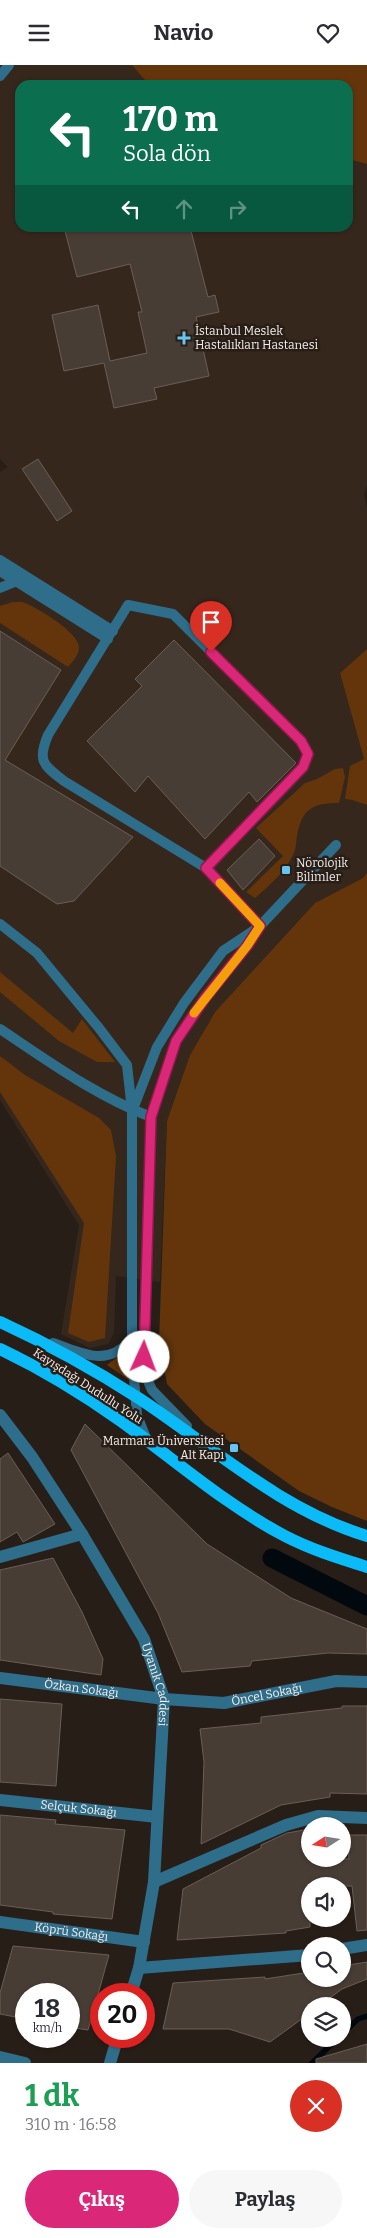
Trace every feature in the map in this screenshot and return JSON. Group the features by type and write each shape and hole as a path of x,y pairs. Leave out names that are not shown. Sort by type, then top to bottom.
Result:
{"main road":[{"name":"Kayışdağı Dudullu Yolu","path":"0,1322 28,1335 135,1397 293,1505 345,1529 367,1535"},
{"name":"Kayışdağı Dudullu Yolu","path":"0,1349 30,1363 119,1420 223,1497 285,1536 325,1554 367,1567"}],"street":[{"name":"Uyanık Caddesi","path":"0,1415 32,1457 82,1534 144,1639 164,1699 154,1881 139,1968 134,1983"},
{"path":"0,1557 82,1534"},
{"name":"Özkan Sokağı","path":"0,1678 164,1699"},
{"name":"Öncel Sokağı","path":"164,1699 224,1703 336,1681 367,1682"},
{"name":"Selçuk Sokağı","path":"0,1800 157,1817"},
{"path":"154,1881 286,1825 318,1816 367,1818"},
{"name":"Köprü Sokağı","path":"0,1922 144,1941"},
{"path":"351,1948 367,1945"},
{"path":"139,1968 301,1956"},
{"path":"110,2063 114,2048"},
{"path":"0,2057 25,2063"}],"lane":[{"path":"0,76 9,65"},
{"path":"0,560 19,577 110,635"},
{"path":"0,571 19,577"},
{"path":"0,589 19,577"},
{"path":"206,868 303,767 308,754 301,741 173,613 128,605 48,735 41,751 43,761 51,771 64,781 206,868 260,926"},
{"path":"211,1449 157,1397 148,1381 144,1357 151,1117 176,1041 205,998 247,946 260,926 336,845"},
{"path":"0,924 37,953 127,1065 132,1110 132,1340 135,1397 137,1415 147,1441"},
{"path":"132,1110 157,1047 184,1003 223,951 260,926"},
{"path":"0,1029 58,1068 132,1110 151,1117"},
{"path":"28,1335 102,1358 122,1350 132,1340"}],"shaded area":[{"path":"0,65 132,65 145,80 15,80 15,232 353,232 353,160 367,164 367,485 364,495 367,508 367,649 340,673 364,759 345,799 367,805 367,873 363,878 315,903 215,1012 190,1055 167,1121 160,1282 116,1276 114,1333 108,1344 90,1348 61,1334 79,1225 0,1100 0,472 8,467 0,459"},
{"path":"132,65 367,65 367,164 353,160 353,80 145,80"},
{"path":"13,602 24,602 39,610 72,635 77,641 79,650 68,667 0,623 0,606"},
{"path":"367,649 367,805 345,799 350,766 364,759 340,673"},
{"path":"343,768 345,777 339,803 322,804 310,809 302,819 295,851 286,867 255,898 246,892 283,856 256,828 305,783 335,769"},
{"path":"367,873 367,1521 299,1491 205,1424 167,1384 159,1342 167,1121 190,1055 215,1012 315,903 363,878"},
{"path":"0,972 73,1033 82,1019 115,1062 97,1062 59,1041 0,992"},
{"path":"0,1056 25,1075 99,1118 111,1130 116,1156 105,1338 89,1342 68,1333 84,1223 0,1092"},
{"path":"128,1349 129,1380 107,1365"}],"building":[{"path":"65,232 191,232 208,297 215,295 219,312 196,317 209,376 154,388 157,399 114,408 104,363 64,371 52,315 98,305 110,361 147,353 138,312 142,312 130,264 77,277"},
{"path":"38,459 72,511 57,521 22,469"},
{"path":"0,631 61,670 5,760 133,837 74,901 57,904 0,866"},
{"path":"174,640 296,763 257,802 249,792 205,839 148,776 135,792 87,741 142,686 135,679"},
{"path":"259,839 275,856 243,890 227,870"},
{"path":"85,1424 207,1544 291,1598 367,1629 367,1654 328,1653 252,1661 250,1666 182,1672 158,1613 71,1450"},
{"path":"8,1453 55,1524 23,1542 17,1532 0,1542 0,1459"},
{"path":"53,1558 82,1612 103,1659 101,1675 0,1660 0,1570"},
{"path":"0,1699 62,1704 56,1786 0,1782"},
{"path":"342,1706 367,1706 367,1794 330,1793 330,1797 281,1805 201,1844 204,1762 200,1729 261,1723 261,1717 342,1708"},
{"path":"0,1815 56,1820 55,1824 125,1830 112,1919 53,1914 53,1912 0,1905"},
{"path":"301,1831 301,1867 351,1867 351,1835 367,1835 367,1930 357,1931 351,1877 301,1877 301,1927 310,1927 286,1931 286,1933 177,1940 183,1889 261,1848 261,1845 287,1833"},
{"path":"13,1946 109,1955 101,1983 90,1983 90,2023 88,2030 80,2029 80,1983 15,1983 15,2017 0,2014 0,1993"},
{"path":"367,1962 367,1979 351,1985 351,1965"},
{"path":"301,1973 301,1987 347,1987 331,1997 301,1997 301,2020 270,2042 229,2029 163,2029 173,1983 265,1977 265,1979"},
{"path":"367,2044 367,2063 316,2063 316,2059"}],"waterway":[{"path":"272,1558 367,1606"},
{"path":"351,2026 358,2019 367,2016"},
{"path":"312,2063 329,2047"}],"slow traffic":[{"path":"194,1013 247,946 260,926 220,883"}],"place":[{"name":"İstanbul Meslek Hastalıkları Hastanesi","path":"184,338"},
{"name":"Nörolojik Bilimler","path":"286,870"},
{"name":"Marmara Üniversitesi Alt Kapı","path":"234,1448"}],"route":[{"path":"144,1357 151,1117 176,1041 190,1018 247,946 260,926 206,868 303,767 308,754 301,741 211,652"}]}
